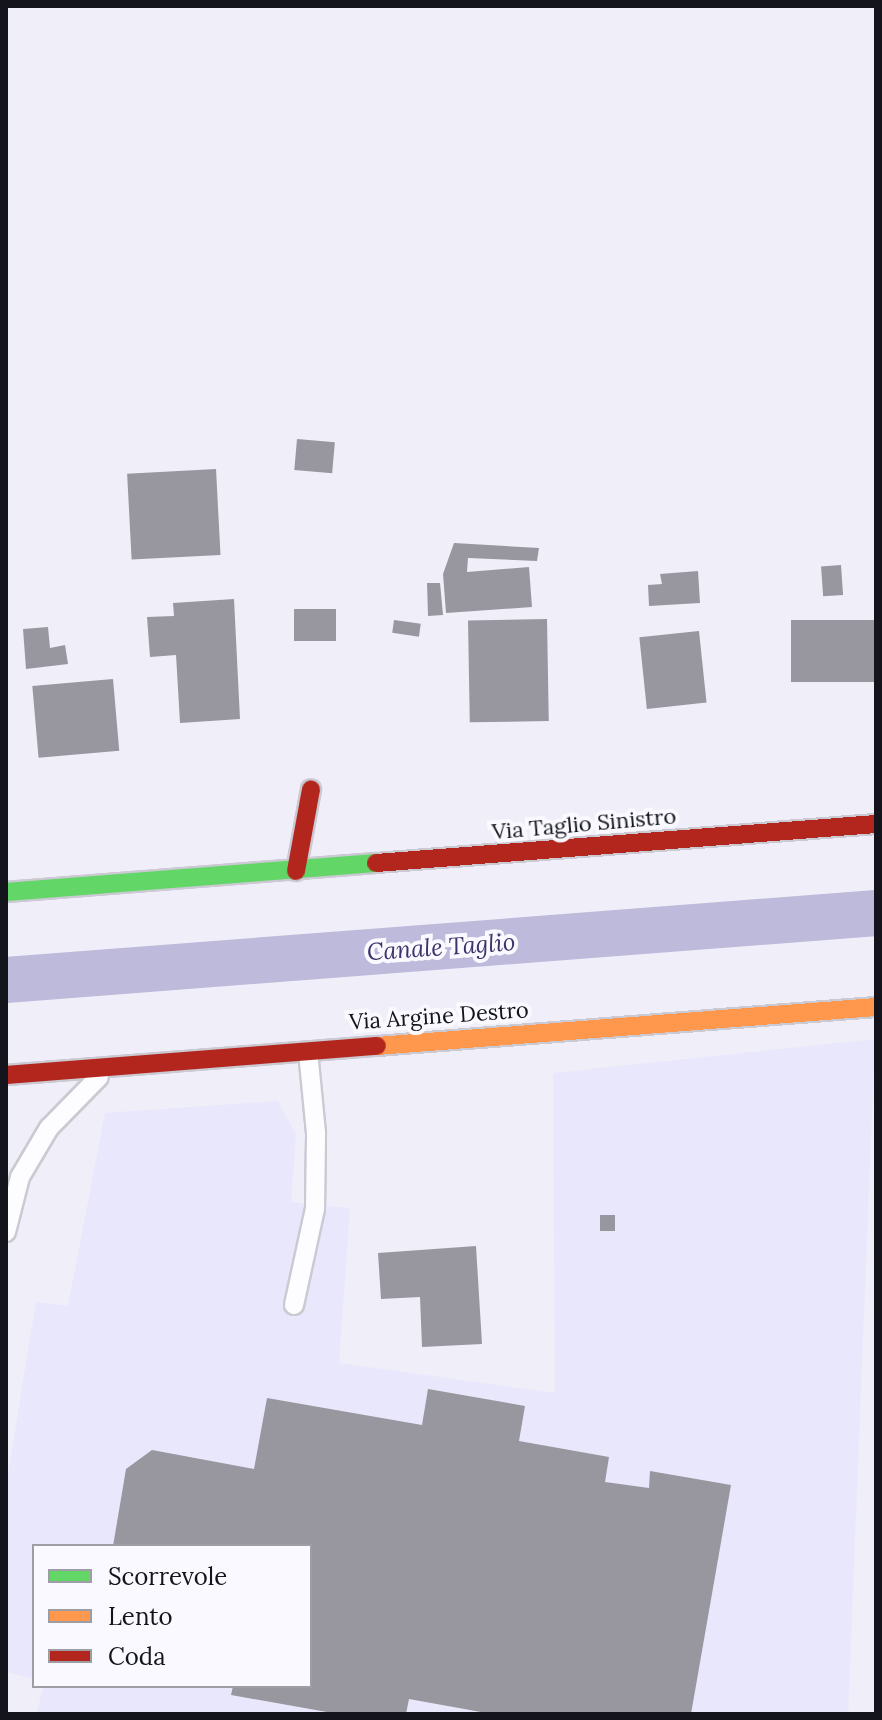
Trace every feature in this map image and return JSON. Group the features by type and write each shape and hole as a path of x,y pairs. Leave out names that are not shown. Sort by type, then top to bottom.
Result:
{"street":[{"path":"296,871 311,789"},
{"name":"Via Taglio Sinistro","path":"6,892 876,824"},
{"name":"Via Argine Destro","path":"6,1075 876,1007"}],"lane":[{"path":"294,1305 315,1209 316,1133 308,1050"},
{"path":"6,1232 20,1177 49,1128 111,1068"}],"shaded area":[{"path":"875,1039 848,1714 36,1714 43,1688 312,1688 312,1544 32,1544 32,1678 6,1672 6,1486 36,1302 68,1306 105,1113 278,1101 296,1135 291,1202 350,1208 339,1363 555,1393 553,1073"}],"building":[{"path":"297,439 335,442 332,473 294,470"},
{"path":"216,469 221,555 132,560 127,474"},
{"path":"454,543 539,548 537,561 468,558 467,572 529,567 532,607 446,613 443,574"},
{"path":"841,565 843,595 823,596 821,566"},
{"path":"698,571 700,603 649,606 648,585 662,584 660,574"},
{"path":"427,583 440,583 443,615 428,616"},
{"path":"234,599 240,719 180,723 176,655 150,657 147,617 174,616 173,603"},
{"path":"294,609 336,609 336,641 294,641"},
{"path":"547,619 549,721 470,722 468,620"},
{"path":"394,620 421,624 419,637 392,633"},
{"path":"791,620 876,620 876,682 791,682"},
{"path":"48,627 50,648 65,645 68,664 26,669 23,629"},
{"path":"699,631 707,703 647,709 639,637"},
{"path":"113,679 119,751 39,758 32,686"},
{"path":"600,1215 615,1215 615,1231 600,1231"},
{"path":"476,1246 482,1344 422,1347 420,1297 381,1299 378,1253"},
{"path":"428,1389 525,1406 519,1441 609,1457 605,1482 649,1488 650,1471 731,1485 691,1714 492,1714 409,1699 406,1714 338,1714 231,1695 233,1688 312,1688 312,1544 113,1544 126,1469 152,1450 254,1469 267,1398 422,1425"}],"waterway":[{"name":"Canale Taglio","path":"6,980 876,913"}],"traffic: fast":[{"path":"6,892 376,863"}],"traffic: slow":[{"path":"377,1046 876,1007"}],"traffic: jam":[{"path":"296,871 311,789"},
{"path":"376,863 876,824"},
{"path":"6,1075 377,1046"}]}
